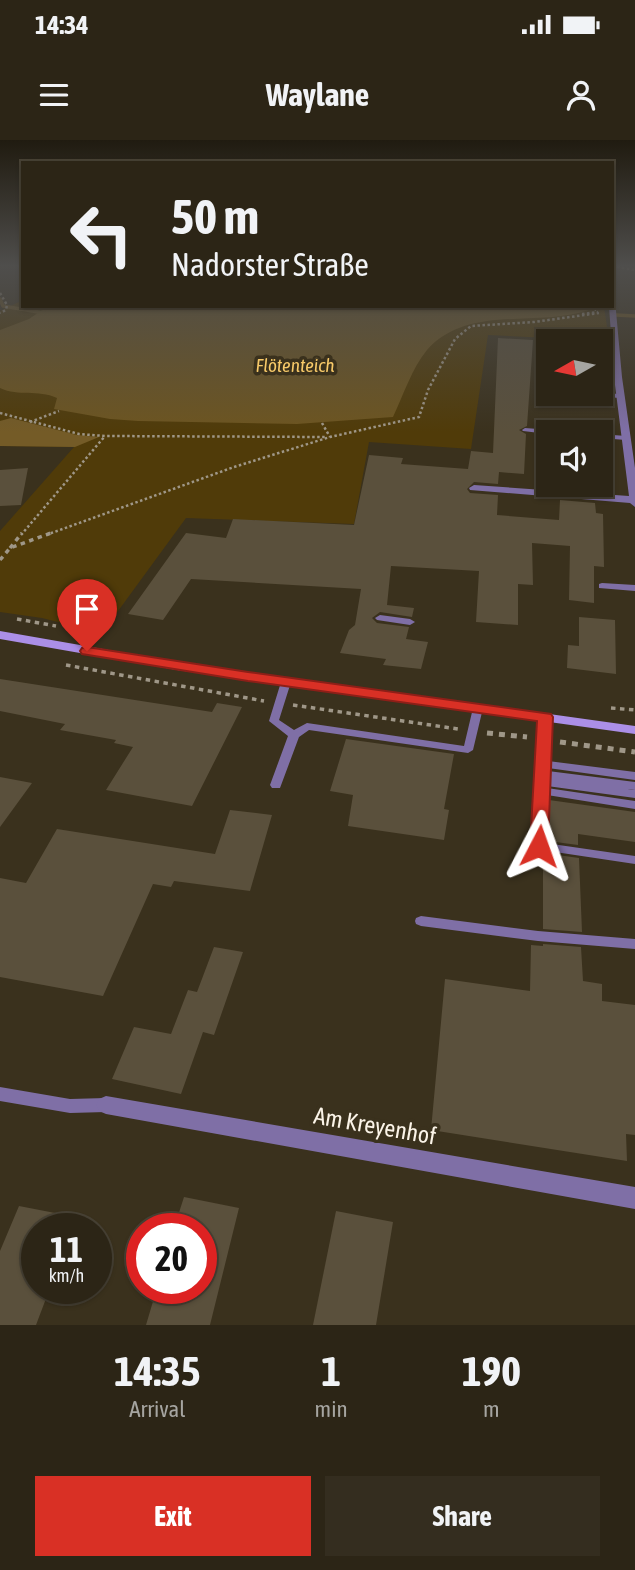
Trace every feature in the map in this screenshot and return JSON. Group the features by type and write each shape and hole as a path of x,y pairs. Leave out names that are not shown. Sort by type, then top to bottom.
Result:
{"street":[{"path":"474,488 635,502 614,321"},
{"path":"0,635 177,666 635,730"},
{"name":"Am Kreyenhof","path":"106,1105 635,1198"}],"lane":[{"path":"613,396 621,396"},
{"path":"525,430 536,431"},
{"path":"613,437 626,438"},
{"path":"602,586 635,588"},
{"path":"380,618 410,622"},
{"path":"286,682 274,721 293,734"},
{"path":"276,785 293,734 307,726 468,750 478,708"},
{"path":"545,717 539,846 635,860"},
{"path":"544,778 635,776"},
{"path":"544,778 635,786"},
{"path":"544,778 635,794"},
{"path":"544,778 562,798 635,805"},
{"path":"421,921 538,936 635,944"},
{"path":"0,1094 70,1106 106,1105"}],"path":[{"path":"10,548 234,467 330,437 419,417 428,390 455,339 471,326 531,321"},
{"path":"30,422 60,411"},
{"path":"0,413 79,434 106,436 330,437"},
{"path":"322,423 330,437"},
{"path":"0,560 106,436"},
{"path":"54,662 97,673 279,703 635,752"}],"shaded area":[{"path":"0,321 606,321 607,329 536,329 536,337 488,335 471,449 369,442 354,524 186,518 102,633 42,618 0,612 0,531 74,447 0,446"},
{"path":"11,418 77,435 99,437 75,447 0,446 0,421"}],"water":[{"name":"Flötenteich","path":"23,321 490,321 462,327 444,336 427,350 412,374 393,417 297,424 138,421 54,409 57,398 50,395 0,388 0,330"}],"building":[{"path":"498,338 533,340 527,426 519,430 526,434 524,474 499,472 498,484 474,482 467,489 470,493 498,495 497,515 559,520 560,500 595,503 596,513 603,514 604,567 594,566 594,603 569,600 570,546 532,543 533,585 518,584 518,625 476,622 479,571 391,566 387,605 414,608 412,617 380,612 372,618 377,623 409,627 406,639 428,642 421,669 383,665 386,659 340,653 349,630 355,625 361,589 191,579 163,620 128,614 186,533 226,538 233,519 354,525 369,455 403,458 401,464 468,469 471,451 493,453"},
{"path":"28,468 21,505 0,506 0,470"},
{"path":"579,617 615,620 616,674 567,668 568,645 579,646"},
{"path":"0,679 212,712 217,703 242,707 192,806 106,790 133,747 114,743 116,740 60,730 65,724 0,711"},
{"path":"346,739 454,754 444,809 449,810 444,840 348,826 353,795 330,791"},
{"path":"0,777 32,783 0,827"},
{"path":"549,800 635,812 635,842 578,834 578,845 548,841"},
{"path":"230,810 272,815 250,891 174,881 171,887 153,884 103,996 0,977 0,878 26,883 57,829 215,854"},
{"path":"543,853 579,858 582,932 543,929"},
{"path":"531,945 581,947 583,981 602,984 602,1001 635,1005 635,1135 626,1134 627,1161 431,1130 445,979 530,991"},
{"path":"214,947 243,952 214,1035 203,1032 181,1094 112,1079 134,1027 171,1034 188,990 197,992"},
{"path":"184,1197 239,1208 217,1297 217,1213 179,1213"},
{"path":"19,1206 55,1213 21,1213 21,1304 44,1304 36,1325 0,1325 0,1251"},
{"path":"336,1211 393,1222 376,1325 313,1325"},
{"path":"152,1304 215,1304 210,1325 146,1325"}],"route":[{"path":"87,651 248,677 545,717 539,846"}]}
